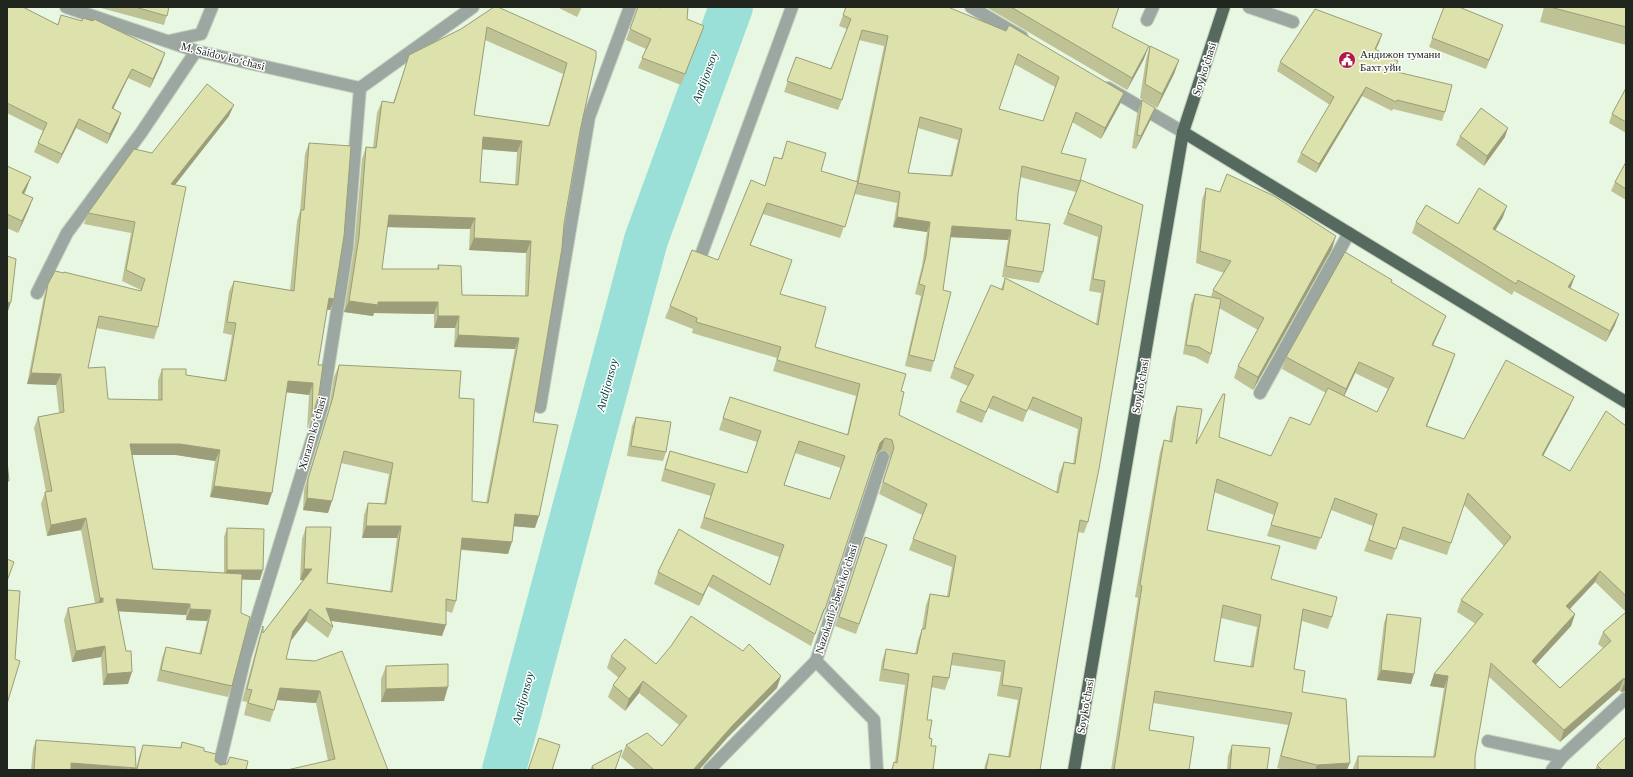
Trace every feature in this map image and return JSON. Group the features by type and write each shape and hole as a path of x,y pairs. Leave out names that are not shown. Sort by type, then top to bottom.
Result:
{"main road":[{"name":"Soy ko'chasi","path":"1074,770 1183,132 1224,7"},
{"path":"1183,132 1626,402"}],"street":[{"name":"M. Saidov koʻchasi","path":"66,7 196,51 360,88"},
{"path":"169,41 201,34 212,7"},
{"path":"360,88 473,7"},
{"path":"540,407 589,117 630,7"},
{"path":"700,258 792,7"},
{"path":"971,7 1033,43"},
{"path":"1147,20 1153,7"},
{"path":"1249,7 1293,22"},
{"path":"37,293 67,233 141,133 196,51"},
{"path":"1101,84 1183,132"},
{"name":"Xorazm koʻchasi","path":"218,770 245,657 322,407 347,248 360,88"},
{"path":"1260,393 1349,233"},
{"name":"Nazokatli 2-berk koʻchasi","path":"877,770 874,720 816,661 883,457"},
{"path":"709,770 816,661"},
{"path":"1552,770 1562,757 1626,698"},
{"path":"1488,741 1562,757"}],"building":[{"path":"7,7 23,7 58,25 61,15 82,21 83,18 93,21 94,19 165,53 153,79 132,69 112,108 121,113 110,134 79,119 62,154 38,143 47,123 7,103"},
{"path":"135,7 169,7 167,16"},
{"path":"494,7 498,7 596,51 596,58 580,131 564,224 562,248 533,422 558,425 539,516 515,514 512,542 462,538 456,601 446,599 446,625 326,608 333,627 310,609 293,631 286,659 315,661 342,651 388,770 287,770 335,759 320,691 280,688 274,710 248,703 252,690 247,689 263,626 263,633 312,569 304,569 306,527 331,527 327,583 392,592 401,526 366,526 368,503 386,504 393,463 344,451 332,501 307,498 308,479 333,397 339,365 461,371 459,398 474,399 472,501 488,503 519,338 458,335 459,316 438,316 438,302 378,302 378,305 349,301 359,237 366,147 376,148 382,101 394,103 409,55 461,29","holes":["487,27 567,63 549,126 474,115","483,137 522,141 518,185 480,182","389,215 475,218 474,238 531,241 528,296 462,295 461,266 438,265 439,269 382,269"]},
{"path":"638,7 688,7 687,19 704,26 685,74 642,58 651,39 630,29"},
{"path":"846,7 948,7 1006,31 1009,25 1124,93 1105,128 1076,112 1061,153 1086,159 1080,181 1022,166 1016,220 1050,224 1043,272 1006,266 1011,230 952,226 943,290 951,292 934,361 909,355 925,286 919,284 926,256 930,222 897,217 900,192 858,183 888,36 862,30 842,100 787,81 796,57 831,69 851,19 843,15","holes":["1018,54 1059,77 1043,121 999,109","920,117 962,129 952,176 908,173"]},
{"path":"1011,7 1119,7 1112,27 1149,46 1132,78"},
{"path":"1444,7 1459,7 1503,25 1489,60 1432,38"},
{"path":"1550,7 1626,7 1626,27"},
{"path":"1315,9 1382,34 1375,49 1398,61 1393,71 1452,85 1445,112 1397,100 1396,102 1366,87 1319,164 1301,153 1334,97 1280,62"},
{"path":"1150,46 1179,60 1162,94 1145,84"},
{"path":"207,84 234,105 171,184 186,187 158,327 99,316 88,368 105,367 108,399 162,400 162,369 186,369 186,375 226,381 236,323 227,322 234,281 294,291 301,210 304,210 309,143 351,146 344,236 334,299 329,298 318,365 323,365 319,394 312,418 313,383 288,381 272,493 214,486 220,450 180,444 130,444 153,569 242,574 241,613 250,617 232,686 161,670 166,647 201,654 211,610 190,609 190,604 116,599 126,651 131,651 132,672 107,674 105,646 76,651 68,608 103,602 103,598 100,598 86,518 51,525 45,492 52,491 38,417 64,412 61,374 31,373 48,284 55,271 141,291 145,279 126,270 135,222 88,213 134,149 152,153"},
{"path":"1626,88 1626,122 1612,114"},
{"path":"1142,100 1155,108 1141,136 1137,135"},
{"path":"1481,108 1508,128 1487,156 1460,136"},
{"path":"787,141 826,153 821,171 858,182 845,227 767,203 750,245 792,260 780,294 826,307 815,347 906,374 901,391 904,392 899,415 1058,493 1064,462 1075,464 1082,418 1033,397 1027,411 993,396 986,412 960,401 974,375 954,367 991,285 1003,290 1005,278 1098,325 1105,281 1093,279 1102,226 1068,213 1081,180 1143,205 1099,469 1088,522 1080,520 1040,770 986,770 989,754 1010,757 1022,688 1002,685 1005,661 953,653 949,678 933,676 927,720 932,720 929,738 932,739 931,746 936,746 933,770 892,770 894,762 897,763 909,674 883,669 886,649 917,654 922,629 925,629 930,594 949,597 956,556 913,539 927,504 883,482 894,448 892,440 885,438 880,443 825,609 815,634 713,575 703,595 658,572 679,529 770,585 784,545 704,517 715,484 665,469 670,451 747,473 761,431 723,418 730,397 848,435 860,384 777,360 781,347 696,322 697,318 670,306 692,250 718,260 751,180 765,186 774,157 782,159","holes":["799,441 845,456 830,499 784,485"]},
{"path":"1626,162 1626,189 1615,182"},
{"path":"7,166 31,177 22,193 33,198 22,221 7,214"},
{"path":"1227,174 1274,196 1336,236 1258,377 1238,366 1264,318 1213,290 1231,261 1200,251 1206,188 1220,192"},
{"path":"1479,188 1507,206 1493,229 1575,276 1568,287 1619,314 1610,331 1518,280 1516,284 1416,222 1426,205 1458,224"},
{"path":"1345,252 1392,280 1391,282 1446,316 1432,345 1455,354 1426,426 1464,439 1506,360 1574,397 1542,455 1570,471 1606,411 1626,426 1626,596 1600,571 1566,606 1575,614 1532,661 1560,688 1611,641 1603,632 1626,612 1626,680 1625,681 1624,678 1564,730 1491,663 1475,757 1475,770 1358,770 1358,756 1435,757 1448,676 1434,674 1483,614 1461,600 1511,537 1468,493 1451,543 1403,527 1396,549 1369,540 1377,514 1335,498 1321,538 1271,525 1278,503 1217,479 1207,530 1280,546 1271,579 1337,597 1332,617 1303,609 1294,669 1305,671 1302,692 1346,699 1350,763 1317,765 1281,756 1292,713 1155,691 1149,730 1194,737 1189,770 1114,770 1142,586 1140,585 1164,440 1172,442 1177,406 1202,409 1196,444 1223,394 1225,394 1219,437 1271,456 1290,417 1310,425 1328,388 1377,412 1394,378 1359,362 1346,389 1286,357","holes":["1223,605 1261,615 1253,667 1214,661"]},
{"path":"7,256 16,259 11,302 7,303"},
{"path":"1195,294 1221,299 1211,354 1199,347 1186,345"},
{"path":"636,417 671,422 666,452 631,446"},
{"path":"7,461 9,481 7,481"},
{"path":"227,528 264,529 263,570 227,570"},
{"path":"865,537 887,545 859,624 839,617"},
{"path":"7,559 14,562 7,581"},
{"path":"7,590 20,591 15,659 20,661 7,704"},
{"path":"1387,614 1421,618 1414,674 1381,670"},
{"path":"691,616 743,651 749,644 781,676 733,725 693,770 654,770 626,745 647,733 662,746 687,716 643,681 629,699 613,685 626,668 611,656 625,639 656,664 671,646"},
{"path":"448,664 448,687 386,689 386,666"},
{"path":"1626,737 1626,770 1602,770 1597,765"},
{"path":"539,738 560,745 552,770 528,770"},
{"path":"36,740 135,747 136,768 71,763 71,770 34,770"},
{"path":"182,742 204,748 204,751 216,754 215,761 220,765 227,764 230,757 248,761 246,770 127,770 127,768 137,769 143,745 181,748"},
{"path":"1232,745 1270,748 1267,770 1230,770"},
{"path":"622,750 615,770 594,770 592,766"}],"waterway":[{"name":"Andijonsoy","path":"504,770 646,240 731,7"}],"place":[{"name":"Андижон тумани Бахт уйи","path":"1347,60"}]}
